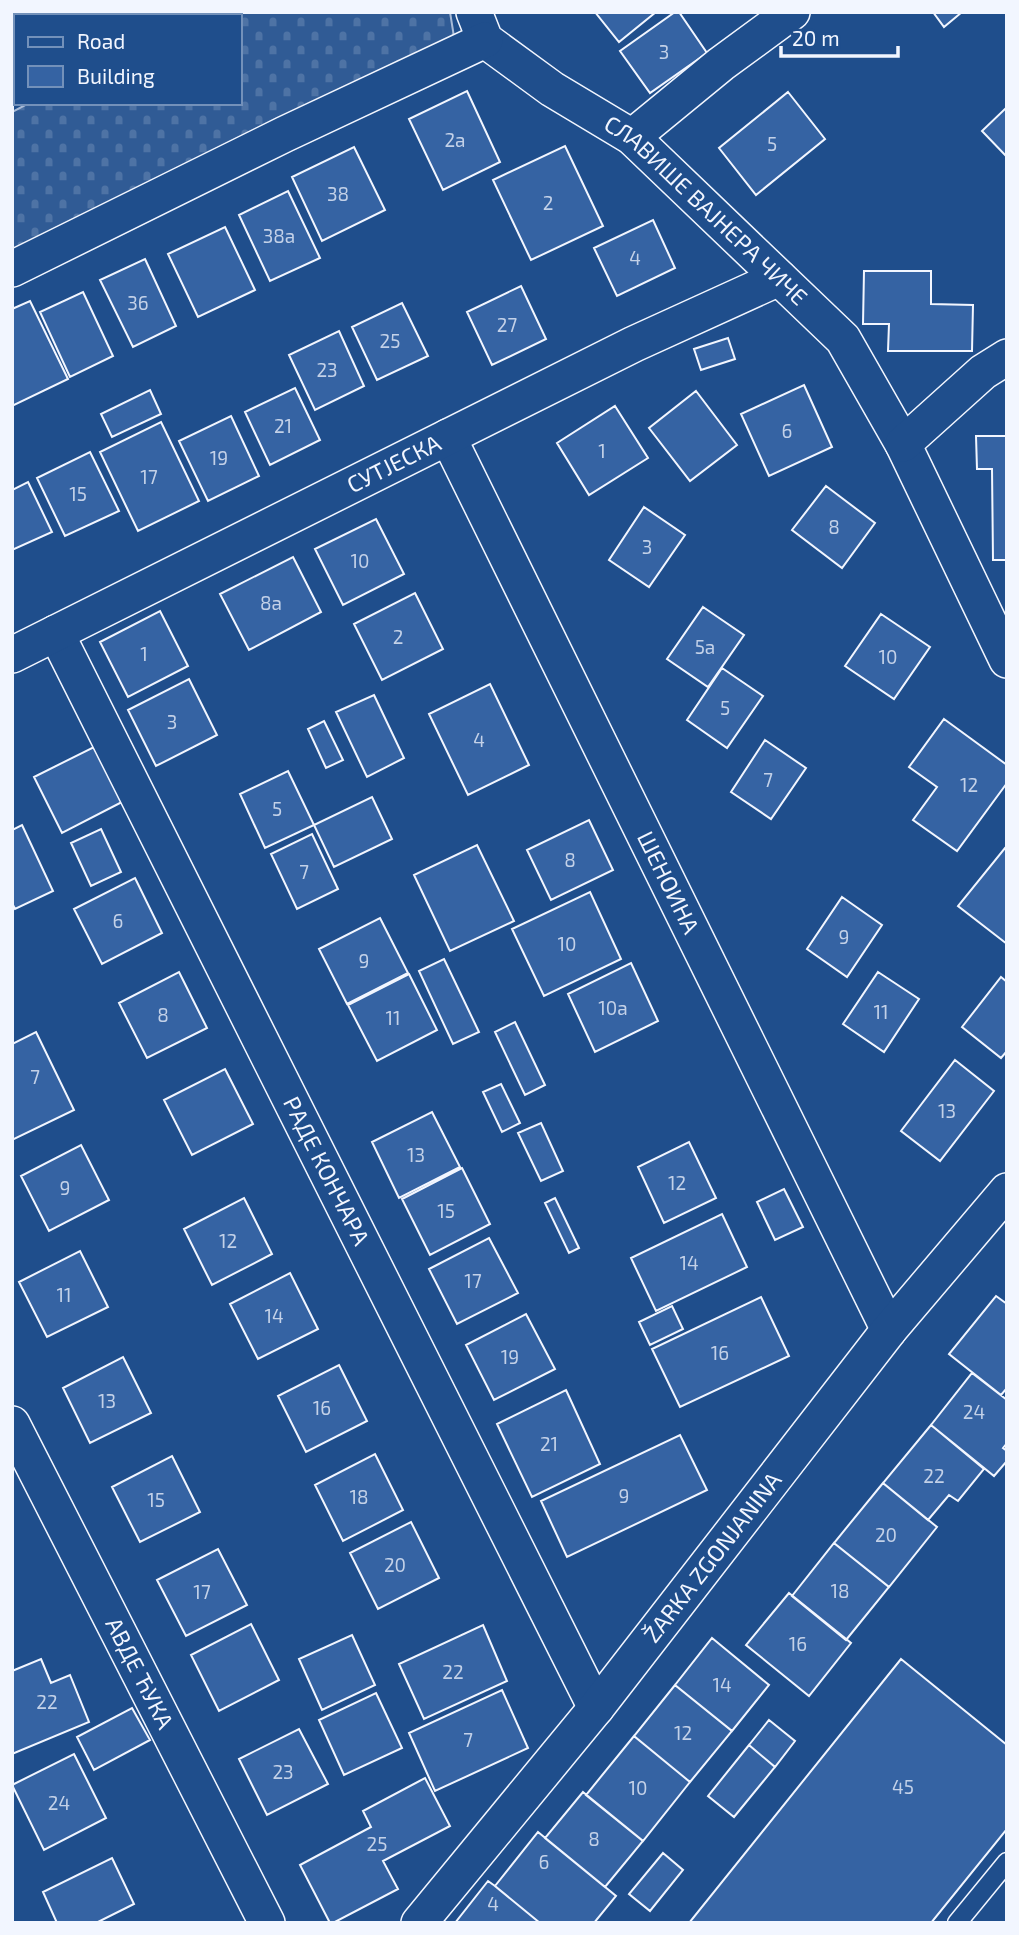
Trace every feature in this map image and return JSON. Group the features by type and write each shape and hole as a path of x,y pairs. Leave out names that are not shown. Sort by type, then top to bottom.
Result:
{"street":[{"path":"632,137 721,64 792,12"},
{"path":"12,270 285,134 480,26"},
{"name":"СЛАВИШЕ ВАЈНЕРА ЧИЧЕ","path":"480,26 552,89 632,137 844,339 903,444 1007,660"},
{"name":"СУТЈЕСКА","path":"12,655 634,344 779,278"},
{"path":"903,444 983,372 1007,357"},
{"name":"ШЕНОИНА","path":"448,437 889,1330"},
{"name":"РАДЕ КОНЧАРА","path":"56,633 596,1708"},
{"name":"ŽARKA ZGONJANINA","path":"419,1923 596,1708 889,1330 1007,1191"},
{"name":"АВДЕ ЋУКА","path":"12,1424 267,1923"}],"lane":[{"path":"957,1923 1007,1861"}],"green space":[{"path":"450,12 455,43 12,265 12,112 25,105 242,105 242,14 196,14"}],"building":[{"path":"595,12 656,12 619,42"},
{"path":"675,12 679,12 707,53 650,93 620,51"},
{"path":"933,12 962,12 944,27"},
{"path":"467,91 500,162 443,190 409,119"},
{"path":"788,92 825,139 756,195 719,148"},
{"path":"1007,107 1007,157 982,131"},
{"path":"565,146 603,226 531,260 493,180"},
{"path":"354,147 385,210 322,241 292,177"},
{"path":"288,191 320,258 270,281 239,215"},
{"path":"653,220 675,268 617,296 594,248"},
{"path":"225,227 255,290 198,317 168,254"},
{"path":"145,259 176,326 133,347 100,280"},
{"path":"864,271 931,271 931,304 973,305 972,351 888,351 889,324 863,324"},
{"path":"521,286 546,339 492,365 467,312"},
{"path":"83,292 113,356 70,377 40,312"},
{"path":"30,301 68,379 12,406 12,309"},
{"path":"402,303 428,356 377,380 352,327"},
{"path":"339,331 364,386 315,410 289,355"},
{"path":"728,338 735,359 701,370 694,349"},
{"path":"804,385 832,447 769,476 741,414"},
{"path":"295,388 320,440 270,465 245,412"},
{"path":"150,390 161,414 112,437 101,414"},
{"path":"696,391 737,445 690,481 649,428"},
{"path":"615,406 648,458 589,495 557,443"},
{"path":"231,416 259,476 208,501 179,441"},
{"path":"161,422 199,501 138,531 100,452"},
{"path":"976,436 1007,436 1007,560 993,560 992,469 977,469"},
{"path":"90,452 119,511 65,536 37,478"},
{"path":"28,482 52,532 12,550 12,490"},
{"path":"826,486 875,523 842,568 792,530"},
{"path":"644,507 685,535 649,587 609,560"},
{"path":"376,519 404,574 343,605 315,549"},
{"path":"293,557 321,612 249,650 220,594"},
{"path":"415,593 443,649 382,680 354,624"},
{"path":"703,607 744,635 708,687 667,659"},
{"path":"160,611 188,666 128,697 100,642"},
{"path":"881,614 930,647 894,699 845,666"},
{"path":"722,668 763,696 727,748 687,720"},
{"path":"189,679 217,735 156,766 128,710"},
{"path":"490,684 529,765 468,795 429,714"},
{"path":"374,695 404,758 367,777 336,712"},
{"path":"944,719 1007,765 1007,783 957,851 913,820 937,787 909,767"},
{"path":"324,721 343,760 326,768 308,729"},
{"path":"765,740 806,768 771,819 731,792"},
{"path":"94,747 122,802 62,833 34,777"},
{"path":"288,771 314,825 265,848 240,794"},
{"path":"372,797 392,839 334,867 314,825"},
{"path":"589,820 613,870 551,900 527,850"},
{"path":"22,825 53,891 15,909 12,903 12,830"},
{"path":"101,829 121,872 91,886 71,843"},
{"path":"312,834 338,889 297,909 271,854"},
{"path":"477,845 514,921 450,951 414,875"},
{"path":"1005,848 1007,849 1007,944 958,906"},
{"path":"135,878 162,933 102,964 74,909"},
{"path":"590,892 621,959 544,996 512,929"},
{"path":"842,897 882,925 847,977 807,949"},
{"path":"380,918 408,973 347,1004 319,949"},
{"path":"444,959 479,1032 453,1044 419,971"},
{"path":"631,963 658,1021 595,1052 568,994"},
{"path":"179,972 207,1028 147,1058 119,1003"},
{"path":"878,972 919,999 884,1052 843,1024"},
{"path":"409,974 437,1030 377,1061 348,1005"},
{"path":"1001,977 1007,982 1007,1051 1001,1058 962,1027"},
{"path":"515,1022 545,1085 525,1095 495,1032"},
{"path":"36,1032 74,1110 12,1140 12,1044"},
{"path":"955,1060 994,1091 940,1161 901,1131"},
{"path":"225,1069 253,1124 192,1155 164,1100"},
{"path":"501,1084 520,1123 502,1132 483,1092"},
{"path":"432,1112 460,1167 399,1198 372,1142"},
{"path":"541,1123 563,1171 541,1181 518,1133"},
{"path":"689,1142 716,1198 664,1223 638,1167"},
{"path":"81,1145 109,1200 49,1231 21,1176"},
{"path":"462,1168 490,1224 430,1255 402,1199"},
{"path":"784,1189 803,1227 775,1240 757,1202"},
{"path":"244,1198 272,1254 212,1285 184,1229"},
{"path":"555,1198 579,1248 569,1253 545,1203"},
{"path":"722,1214 747,1267 656,1311 631,1258"},
{"path":"489,1238 518,1293 457,1324 429,1269"},
{"path":"80,1251 108,1307 47,1337 19,1282"},
{"path":"290,1273 318,1329 258,1359 230,1304"},
{"path":"996,1296 1007,1304 1007,1388 1001,1395 949,1354"},
{"path":"761,1297 789,1356 680,1407 652,1349"},
{"path":"672,1306 683,1329 650,1345 639,1322"},
{"path":"526,1314 555,1369 494,1400 466,1345"},
{"path":"123,1357 151,1413 90,1443 63,1388"},
{"path":"339,1365 367,1421 306,1452 278,1396"},
{"path":"972,1373 1007,1400 1007,1443 1003,1448 1007,1451 1007,1461 994,1476 931,1425"},
{"path":"566,1390 600,1464 532,1497 497,1424"},
{"path":"931,1425 984,1469 958,1501 949,1495 928,1520 883,1483"},
{"path":"680,1435 707,1490 567,1557 541,1501"},
{"path":"375,1454 403,1510 343,1541 315,1485"},
{"path":"172,1456 200,1512 140,1542 112,1487"},
{"path":"883,1483 937,1527 889,1587 834,1543"},
{"path":"411,1522 439,1578 378,1609 350,1553"},
{"path":"834,1543 889,1587 846,1640 792,1596"},
{"path":"218,1549 247,1605 186,1636 157,1580"},
{"path":"789,1593 851,1643 809,1696 746,1645"},
{"path":"251,1624 279,1680 219,1711 191,1655"},
{"path":"483,1625 507,1681 424,1719 399,1664"},
{"path":"352,1635 375,1685 322,1710 299,1659"},
{"path":"712,1638 769,1685 732,1731 675,1685"},
{"path":"41,1659 51,1683 70,1675 89,1722 12,1754 12,1671"},
{"path":"901,1659 1007,1745 1007,1829 931,1923 689,1923"},
{"path":"675,1685 732,1731 690,1782 634,1736"},
{"path":"502,1690 528,1748 435,1791 409,1733"},
{"path":"376,1693 402,1748 344,1775 319,1720"},
{"path":"132,1708 150,1740 94,1770 77,1737"},
{"path":"769,1720 795,1741 775,1767 749,1745"},
{"path":"299,1729 328,1784 267,1815 239,1759"},
{"path":"634,1736 690,1782 643,1841 586,1795"},
{"path":"749,1745 775,1767 734,1817 708,1796"},
{"path":"74,1754 106,1818 44,1850 12,1785"},
{"path":"425,1778 450,1826 383,1861 398,1889 330,1923 300,1865 371,1827 363,1811"},
{"path":"583,1792 643,1841 605,1887 545,1838"},
{"path":"538,1832 616,1896 594,1923 540,1923 495,1886"},
{"path":"663,1853 683,1870 650,1911 629,1894"},
{"path":"112,1858 134,1904 96,1923 57,1923 43,1892"},
{"path":"488,1881 495,1886 540,1923 455,1923"}]}
